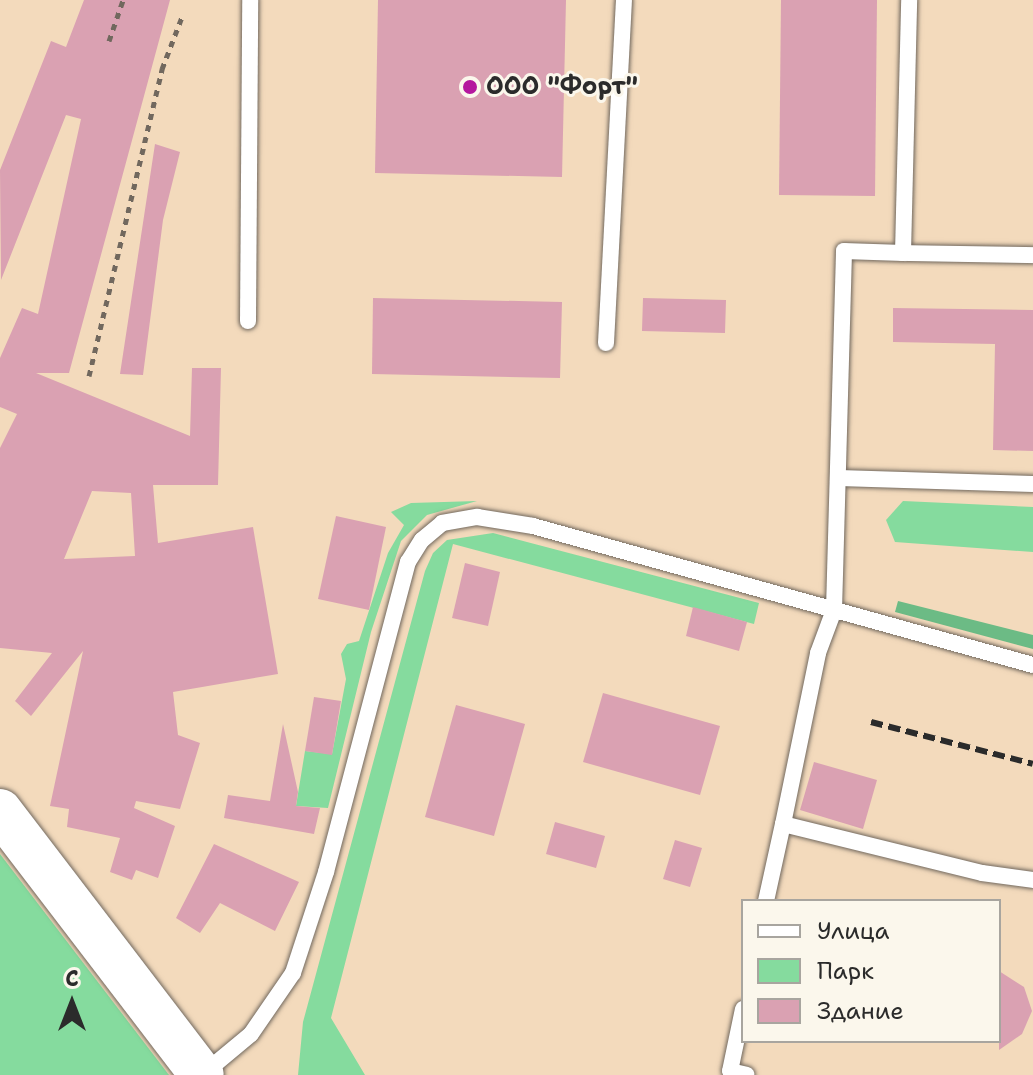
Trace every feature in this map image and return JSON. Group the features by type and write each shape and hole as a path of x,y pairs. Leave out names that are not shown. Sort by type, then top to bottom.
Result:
{"main road":[{"path":"0,811 202,1075"}],"lane":[{"path":"248,321 250,0"},
{"path":"606,343 624,0"},
{"path":"903,253 909,0"},
{"path":"766,899 818,653 834,610 844,251 1033,255"},
{"path":"839,478 1033,484"},
{"path":"202,1075 251,1034 293,973 326,872 408,562 431,530 459,518 502,519 1033,665"},
{"path":"783,824 982,873 1033,880"},
{"path":"741,1019 730,1071 747,1075"}],"path":[{"path":"109,41 123,0"},
{"path":"89,376 162,69 182,17"}],"green space":[{"path":"477,501 427,515 401,541 371,632 328,808 296,806 305,751 332,754 346,679 341,654 347,644 359,641 388,553 404,525 391,512 411,503"},
{"path":"903,501 1033,507 1033,552 895,542 886,520"},
{"path":"493,533 759,603 754,624 453,544 331,1018 365,1075 298,1075 303,1022 425,571 433,553 447,540"},
{"path":"898,601 1033,635 1033,649 895,612"},
{"path":"0,854 169,1075 0,1075"}],"building":[{"path":"84,0 170,0 69,373 36,373 190,436 192,368 221,368 218,485 153,485 158,543 253,527 278,674 173,692 178,735 200,743 180,809 136,801 134,808 175,826 158,878 136,870 132,880 110,872 120,838 67,827 69,809 50,806 83,651 31,716 15,701 52,653 0,648 0,448 17,414 0,407 0,358 22,308 38,314 81,119 66,115 1,280 0,170 51,41 66,47","holes":["92,491 131,493 135,556 64,559"]},
{"name":"ООО \"Форт\"","path":"378,0 566,0 562,177 375,173"},
{"path":"781,0 877,0 875,196 779,195"},
{"path":"155,144 180,152 163,220 143,375 120,374"},
{"path":"373,298 562,302 560,378 372,374"},
{"path":"643,298 726,300 725,333 642,331"},
{"path":"893,308 1033,310 1033,451 993,450 995,344 893,342"},
{"path":"336,516 386,527 369,610 318,599"},
{"path":"465,563 500,572 488,626 452,618"},
{"path":"693,607 747,622 739,651 686,636"},
{"path":"603,693 720,726 700,795 583,762"},
{"path":"314,697 341,701 332,755 305,751"},
{"path":"456,705 525,724 494,836 425,817"},
{"path":"283,724 298,792 296,806 320,808 314,834 224,818 228,795 270,801"},
{"path":"814,762 877,780 863,829 800,810"},
{"path":"555,822 605,836 596,868 546,854"},
{"path":"675,840 702,848 690,887 663,879"},
{"path":"214,844 299,882 275,931 220,903 200,933 176,918"},
{"path":"1001,972 1024,987 1032,1011 1022,1034 999,1050"}],"railway":[{"path":"871,722 1033,764"}],"place":[{"name":"ООО \"Форт\"","path":"470,87"}]}
